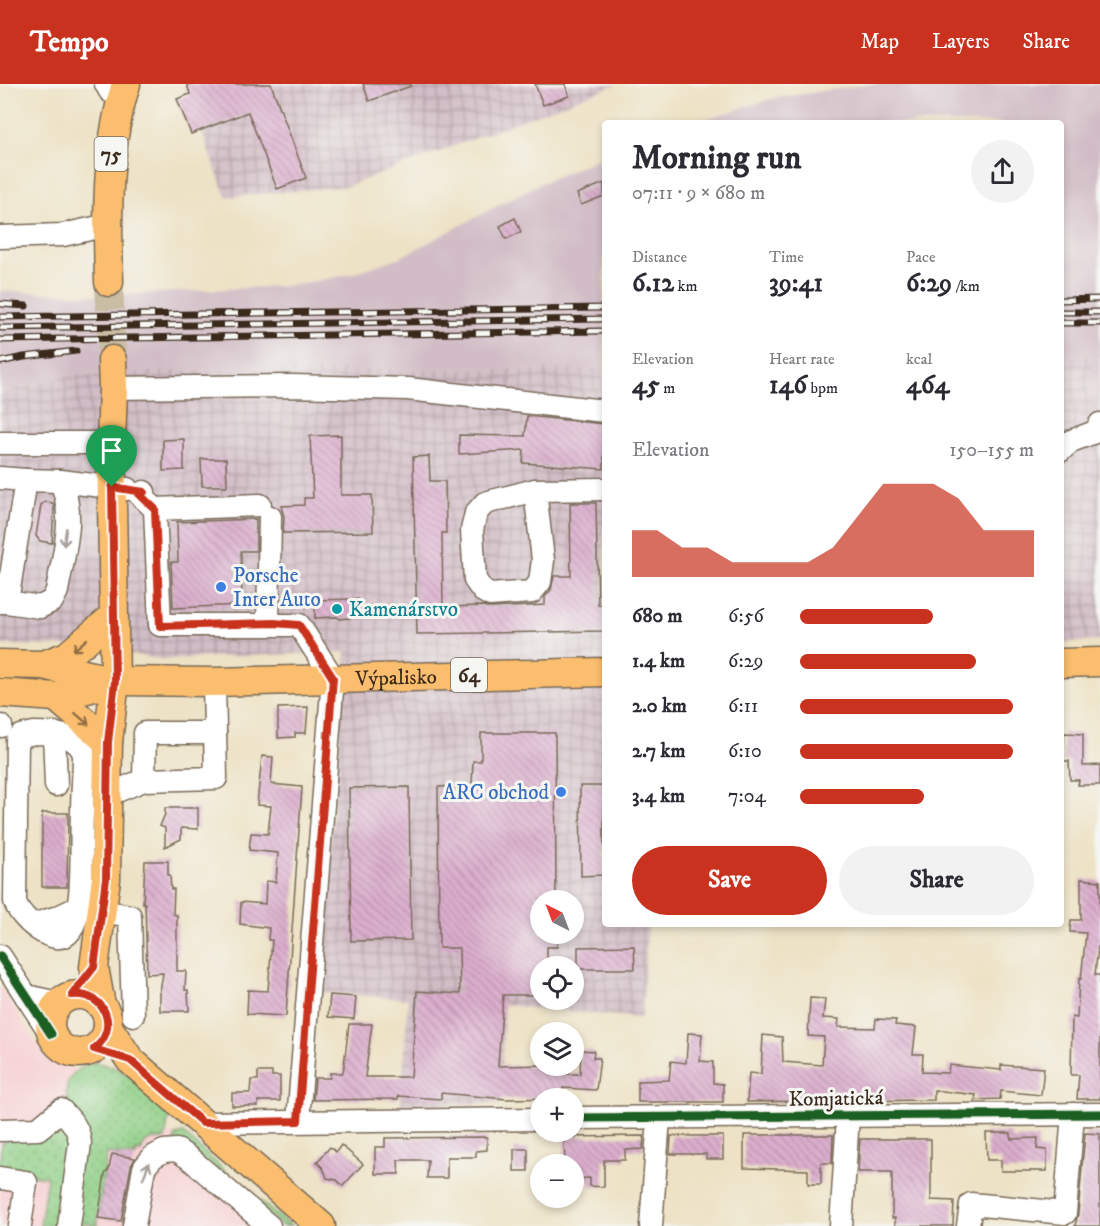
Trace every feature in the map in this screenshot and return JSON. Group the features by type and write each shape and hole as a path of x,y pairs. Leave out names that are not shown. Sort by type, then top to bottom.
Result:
{"main road":[{"name":"75","path":"109,282 108,225 111,152 118,89"},
{"path":"109,1024 94,967 91,909 106,879 108,742 115,681 112,374"},
{"name":"64","path":"43,665 67,656 113,617"},
{"path":"1064,663 1100,662"},
{"name":"Výpalisko","path":"0,664 43,665 115,681 214,682 602,672"},
{"name":"Výpalisko","path":"0,693 56,697 115,681"},
{"path":"56,697 108,742"},
{"path":"94,967 50,1016 51,1034 57,1044 67,1051 78,1053 109,1024"},
{"path":"65,999 88,996 109,1024 130,1060 321,1226"}],"street":[{"path":"0,237 63,235 108,225"},
{"path":"112,374 293,386 408,390 602,411"},
{"path":"1064,447 1071,441 1095,432 1100,424"},
{"path":"0,444 111,443"},
{"path":"0,478 60,481 144,492 139,494 155,509 265,511 271,623"},
{"path":"26,480 3,602 40,607 52,601 57,591 69,511 66,494 60,481"},
{"path":"535,490 543,560 540,582 532,592 490,596 475,580 472,530 476,513 485,503 535,490 602,489"},
{"path":"155,509 160,626 271,623 299,625 333,678 298,1121"},
{"path":"107,795 144,780 216,778 214,682"},
{"path":"91,909 84,753 76,742 54,733 34,733 21,736 17,740 8,830 8,910 33,925 91,909 130,916 109,1024"},
{"path":"54,733 56,785"},
{"path":"144,780 145,733 215,733"},
{"path":"0,956 51,1034"},
{"path":"26,996 65,999"},
{"path":"0,1130 38,1129 61,1110 72,1122 79,1133 80,1143 69,1226"},
{"path":"968,1226 971,1204 1065,1213 1072,1114"},
{"name":"Komjatická","path":"584,1118 1100,1114"},
{"path":"841,1226 848,1116"},
{"path":"651,1226 659,1118"},
{"path":"203,1123 530,1119"},
{"path":"134,1226 144,1168 153,1157 164,1151 177,1150 269,1226"},
{"path":"0,1178 26,1182 20,1226"}],"shaded area":[{"path":"184,84 617,84 348,186 226,197"},
{"path":"869,84 1100,84 1100,426 1093,426 1093,355 1064,356 1064,120 703,120 771,99"},
{"path":"602,157 602,369 148,371 67,376 0,393 0,291 107,296 295,285 351,274 401,257 533,187"},
{"path":"1093,355 1093,426 1100,426 1100,641 1064,642 1064,356"},
{"path":"602,369 602,927 648,927 641,1018 557,1010 584,1010 584,956 530,956 530,1007 504,1005 501,1103 401,1105 408,999 319,992 346,652 162,659 69,646 0,645 0,393 67,376 148,371"},
{"path":"0,985 37,1045 185,1144 282,1226 0,1226"}],"green space":[{"path":"93,1062 129,1074 177,1110 168,1121 165,1139 153,1139 147,1142 141,1152 136,1151 136,1156 107,1153 97,1226 92,1226 86,1221 85,1226 77,1226 70,1106 66,1091 67,1084 74,1073"},
{"path":"62,1128 69,1134 73,1146 61,1226 40,1226 47,1177 8,1172 0,1167 1,1146 6,1141 21,1135"},
{"path":"183,1133 251,1194 291,1226 282,1226 185,1144 174,1142 176,1135"}],"building":[{"path":"187,84 271,84 306,178 277,189 248,112 191,134 177,99 190,94"},
{"path":"363,84 411,84 411,86 369,101"},
{"path":"535,84 565,84 569,96 543,105"},
{"path":"602,184 602,197 581,205 577,194"},
{"path":"515,218 521,232 506,239 500,226"},
{"path":"527,416 602,424 602,469 523,463 524,450 459,454 459,435 525,436"},
{"path":"341,435 341,495 372,495 373,532 283,533 284,517 281,506 304,505 304,498 313,498 310,436"},
{"path":"184,439 184,470 163,471 163,440"},
{"path":"429,456 430,481 445,481 446,533 442,533 443,607 483,606 491,608 545,605 545,597 551,590 554,576 571,576 570,503 596,503 598,605 602,604 602,631 417,634 413,457"},
{"path":"201,459 226,459 227,486 202,486"},
{"path":"45,502 53,503 52,543 40,541 36,536 41,505"},
{"path":"256,519 256,551 241,551 242,605 173,608 171,562 178,562 177,522"},
{"name":"Kamenárstvo","path":"358,599 359,617 315,618 315,600"},
{"path":"308,707 306,733 295,733 295,737 278,738 278,708"},
{"path":"481,733 555,733 556,890 530,890 530,944 557,944 557,947 547,947 547,956 530,956 530,995 503,995 498,1066 530,1065 530,1076 584,1076 584,1050 594,1051 593,1058 600,1058 596,1090 530,1088 530,1099 507,1099 441,1093 441,1099 398,1096 398,1099 313,1100 315,1078 330,1078 330,1073 343,1073 349,1024 372,1024 365,1077 411,1077 417,991 460,994 459,948 439,948 438,787 472,786 473,761 481,761"},
{"path":"1064,733 1083,734 1083,766 1100,765 1100,785 1078,785 1079,780 1070,780 1069,761 1064,761"},
{"path":"262,756 273,757 271,784 302,787 286,1016 247,1014 248,990 268,991 272,940 268,940 269,928 240,924 241,902 265,904 266,881 276,882 278,853 249,850 251,833 268,834 271,806 257,805"},
{"path":"580,786 602,786 602,875 581,876"},
{"path":"409,787 411,940 351,941 349,788"},
{"path":"165,808 198,808 198,829 181,828 181,839 165,847 165,828 160,826"},
{"path":"42,813 68,813 67,887 42,887"},
{"path":"145,861 168,861 171,889 174,889 173,914 177,915 177,971 186,971 185,990 188,990 189,1011 160,1011 163,973 147,974 145,903 143,903"},
{"path":"1081,879 1100,881 1100,947 1098,947 1095,975 1100,975 1100,1099 1077,1099 1079,1075 1071,1075 1072,1017 1077,1018 1079,979 1081,979 1086,933 1070,932 1071,920 1081,920"},
{"path":"634,946 635,969 584,969 584,956 578,956 578,947"},
{"path":"330,995 356,997 354,1019 328,1017"},
{"path":"810,998 825,999 823,1018 839,1019 838,1027 875,1028 876,1019 896,1020 895,1025 916,1027 913,1054 923,1054 922,1072 948,1073 949,1065 1001,1070 1001,1065 1044,1068 1041,1095 1001,1091 1000,1099 975,1100 976,1095 934,1090 934,1100 811,1099 811,1101 747,1102 749,1073 761,1074 763,1035 782,1037 783,1062 822,1065 824,1037 808,1036"},
{"path":"688,1033 702,1034 700,1061 713,1062 713,1083 723,1084 723,1102 638,1102 638,1081 669,1080 671,1061 686,1063"},
{"path":"258,1072 272,1072 272,1076 280,1076 280,1101 258,1101 258,1106 232,1106 232,1093 250,1093 251,1080 258,1080"},
{"path":"986,1133 1011,1133 1011,1139 1038,1138 1037,1149 1047,1150 1047,1171 1001,1171 1001,1160 987,1160"},
{"path":"1085,1133 1100,1134 1100,1226 1075,1226"},
{"path":"744,1135 833,1135 832,1163 821,1163 821,1184 808,1184 808,1170 744,1168"},
{"path":"644,1136 643,1149 625,1150 625,1160 604,1160 604,1187 590,1186 590,1178 584,1178 584,1154 565,1154 564,1142 584,1142 584,1137"},
{"path":"671,1136 723,1136 723,1159 706,1159 706,1154 670,1154"},
{"path":"487,1137 487,1150 476,1151 476,1157 447,1157 447,1178 427,1178 428,1160 398,1160 399,1174 375,1174 375,1147 385,1147 385,1138"},
{"path":"860,1139 931,1139 931,1200 954,1201 953,1226 895,1226 895,1218 892,1218 892,1172 858,1172"},
{"path":"341,1145 363,1164 343,1186 337,1180 327,1178 323,1168 317,1162 330,1147 336,1152"},
{"path":"514,1149 528,1149 528,1171 514,1171"},
{"path":"112,1154 135,1158 131,1166 121,1221 98,1218 105,1174 109,1169"}],"tunnel":[{"path":"109,282 112,360"}],"railway":[{"path":"1064,300 1100,299"},
{"path":"0,304 26,306"},
{"path":"0,317 602,308"},
{"path":"1064,312 1100,312"},
{"path":"0,328 602,319"},
{"path":"1064,323 1100,323"},
{"path":"0,340 602,331"},
{"path":"0,362 76,351"}],"cycle path":[{"path":"298,1121 333,678"},
{"path":"0,956 51,1034"},
{"path":"584,1118 1100,1114"}],"place":[{"name":"Porsche Inter Auto","path":"221,587"},
{"name":"Kamenárstvo","path":"337,609"},
{"name":"ARC obchod","path":"561,792"}],"route":[{"path":"112,487 144,492 139,494 155,509 160,626 274,623 299,625 333,678 298,1121 203,1123 130,1060 94,1049 102,1042 107,1032 108,1021 105,1010 93,998 72,995 94,967 106,879 108,742 115,681 112,487"}]}
